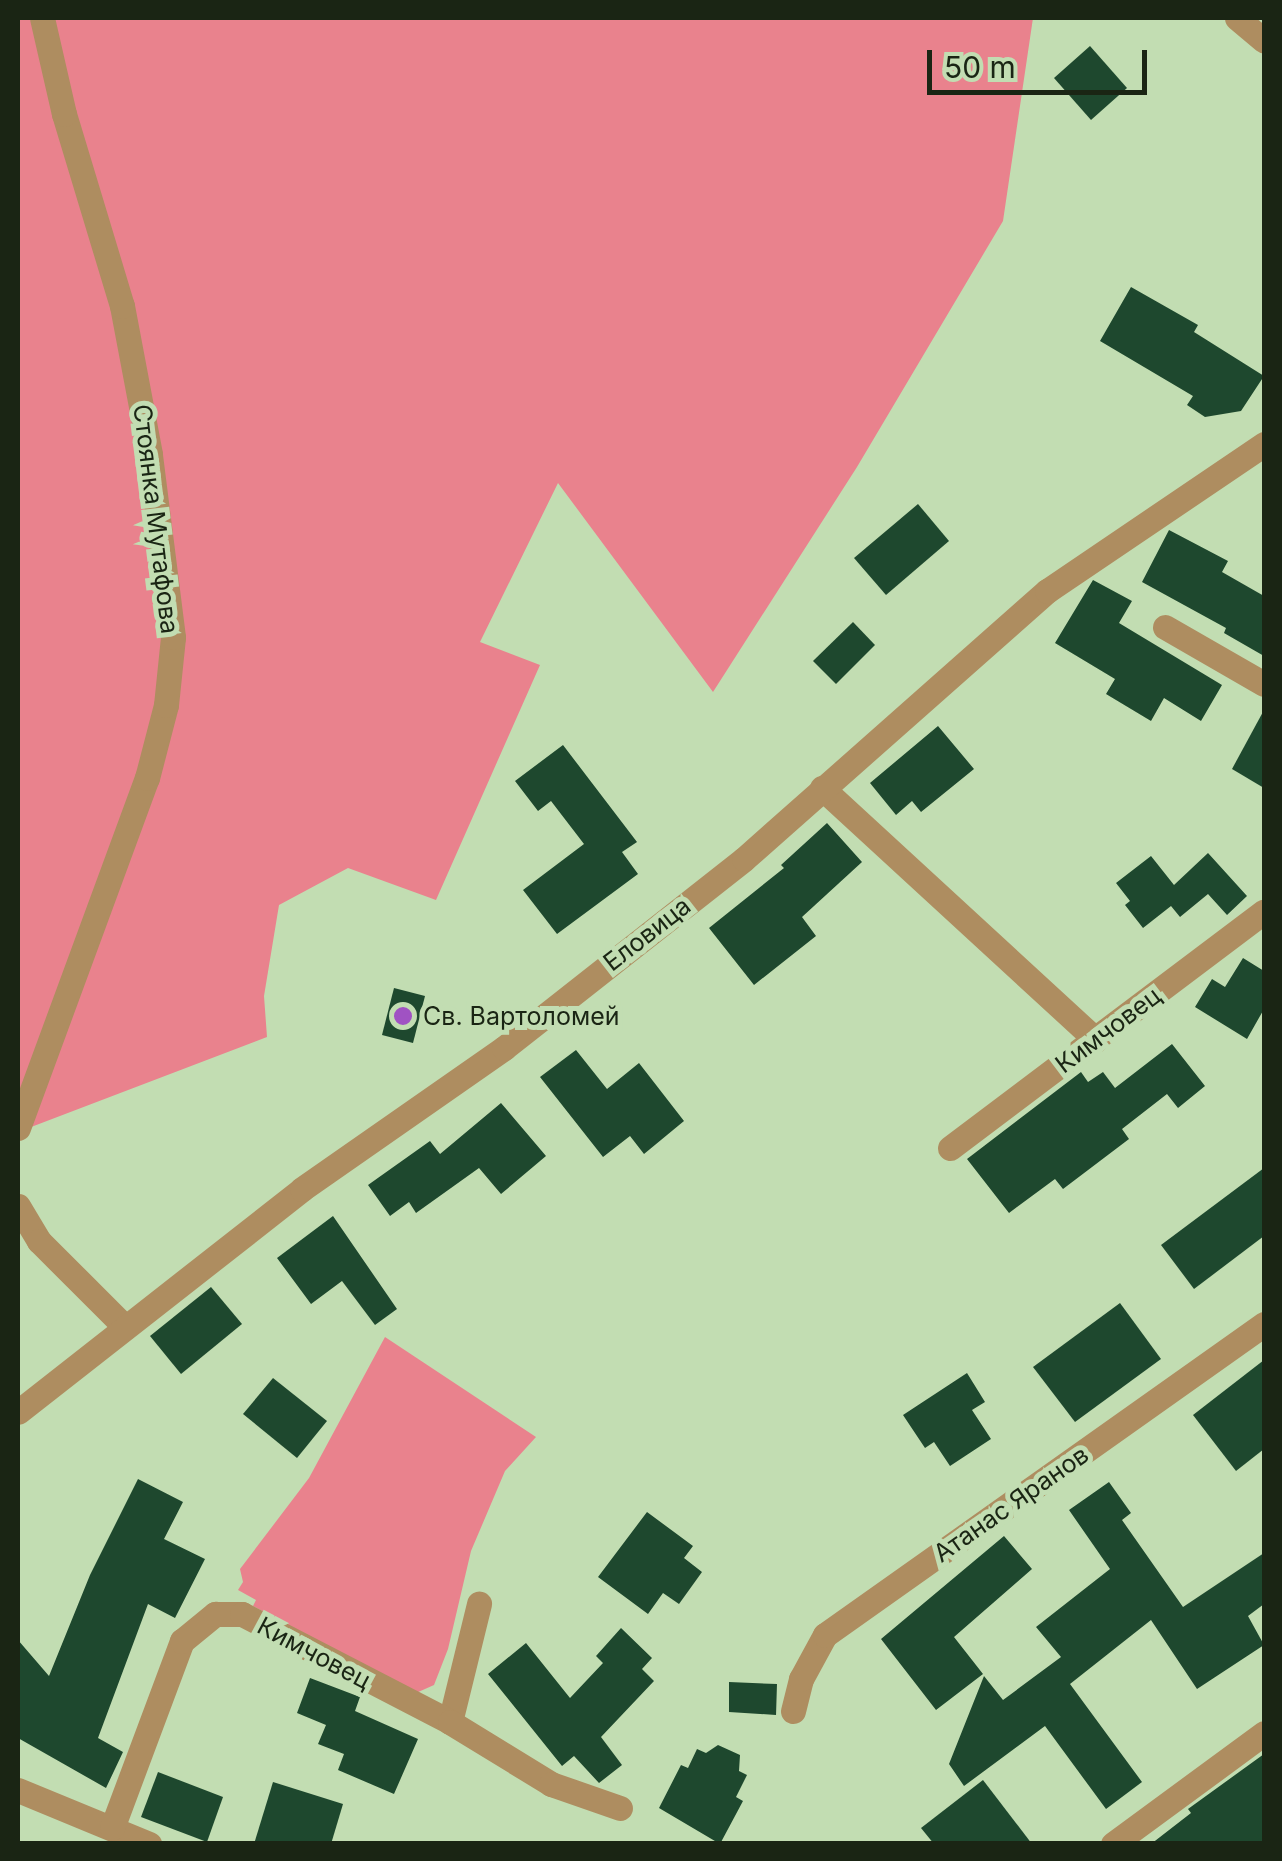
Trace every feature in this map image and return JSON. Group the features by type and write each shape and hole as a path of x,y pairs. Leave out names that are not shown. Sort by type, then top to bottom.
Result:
{"street":[{"name":"Стоянка Мутафова","path":"18,1128 147,778 166,705 172,637 150,454 122,306 64,114 42,18"},
{"path":"1237,18 1264,41"},
{"name":"Еловица","path":"18,1412 302,1189 504,1048 744,859 1046,591 1264,444"},
{"path":"1165,627 1264,684"},
{"path":"822,788 1096,1040"},
{"name":"Кимчовец","path":"950,1148 1264,911"},
{"path":"18,1206 39,1240 125,1327"},
{"name":"Атанас Яранов","path":"793,1711 801,1679 825,1635 1264,1324"},
{"path":"450,1722 479,1604"},
{"name":"Кимчовец","path":"112,1828 182,1640 215,1614 242,1614 450,1722 552,1784 620,1808"},
{"path":"1113,1844 1264,1733"},
{"path":"18,1790 149,1844"}],"shaded area":[{"path":"18,18 1033,18 1003,221 857,467 713,692 558,483 480,642 540,665 436,900 348,868 279,905 264,996 267,1037 18,1132"},
{"path":"385,1337 536,1437 505,1471 471,1551 448,1649 434,1685 416,1693 253,1606 256,1600 238,1590 243,1582 240,1569 309,1478"}],"building":[{"path":"1090,46 1127,88 1091,120 1054,78"},
{"path":"1131,287 1198,325 1194,332 1264,376 1241,411 1205,417 1187,405 1193,396 1100,341"},
{"path":"918,504 949,541 886,595 854,558"},
{"path":"1169,530 1228,561 1222,572 1264,596 1264,656 1224,633 1226,628 1142,582"},
{"path":"1093,580 1132,601 1119,623 1222,685 1201,721 1164,698 1151,721 1106,694 1115,679 1055,643"},
{"path":"853,622 875,645 836,684 813,661"},
{"path":"1264,710 1264,788 1232,769"},
{"path":"938,726 974,769 921,812 912,801 896,815 870,783"},
{"path":"563,745 637,842 622,852 638,874 557,934 523,890 584,844 551,801 538,811 515,781"},
{"path":"827,823 862,862 802,917 816,936 754,985 709,928 784,868 781,865"},
{"path":"1208,853 1247,896 1227,915 1208,894 1180,917 1171,906 1143,928 1125,905 1130,901 1116,883 1151,856 1174,885"},
{"path":"1243,958 1264,971 1264,1009 1247,1039 1195,1007 1212,979 1225,987"},
{"name":"Св. Вартоломей","path":"394,988 425,996 413,1043 382,1035"},
{"path":"1172,1044 1205,1086 1178,1108 1167,1094 1122,1129 1129,1139 1063,1189 1055,1179 1009,1213 967,1159 1081,1072 1088,1082 1103,1072 1115,1088"},
{"path":"576,1050 607,1089 639,1063 684,1121 644,1154 630,1136 603,1157 540,1077"},
{"path":"501,1103 546,1156 501,1194 479,1168 416,1213 409,1202 390,1216 368,1185 430,1141 440,1154"},
{"path":"1264,1168 1264,1236 1194,1289 1161,1245"},
{"path":"333,1216 397,1309 375,1325 342,1281 311,1304 277,1258"},
{"path":"211,1287 242,1324 181,1374 150,1336"},
{"path":"1120,1303 1161,1359 1075,1422 1033,1367"},
{"path":"1264,1360 1264,1449 1236,1471 1193,1415"},
{"path":"967,1373 985,1402 972,1410 991,1439 950,1466 934,1442 925,1448 903,1415"},
{"path":"273,1378 327,1421 297,1458 243,1414"},
{"path":"138,1479 183,1502 164,1539 205,1559 175,1618 148,1604 98,1738 123,1752 106,1788 18,1738 18,1640 49,1676 90,1575"},
{"path":"1109,1482 1131,1513 1122,1520 1183,1607 1264,1553 1264,1604 1248,1616 1264,1645 1197,1689 1151,1620 1070,1684 1142,1782 1106,1809 1045,1726 964,1786 949,1764 984,1676 1003,1700 1061,1657 1036,1627 1110,1569 1069,1510"},
{"path":"647,1512 693,1546 684,1558 702,1572 679,1604 663,1593 648,1614 598,1577"},
{"path":"1004,1536 1032,1569 954,1637 983,1674 936,1710 881,1639"},
{"path":"621,1628 652,1658 642,1669 654,1681 601,1737 622,1765 599,1783 574,1756 562,1766 488,1674 526,1643 570,1698 603,1663 596,1656"},
{"path":"310,1678 360,1697 355,1711 418,1739 394,1794 338,1770 344,1754 318,1744 326,1725 297,1713"},
{"path":"729,1682 777,1684 776,1715 729,1712"},
{"path":"718,1745 740,1755 739,1771 747,1775 736,1797 743,1801 720,1844 659,1808 681,1765 688,1768 697,1749 706,1753"},
{"path":"1264,1754 1264,1844 1151,1844 1191,1813 1188,1809"},
{"path":"158,1772 223,1797 207,1842 141,1817"},
{"path":"983,1780 1032,1844 934,1844 921,1828"},
{"path":"273,1782 343,1804 331,1844 254,1844"}],"place":[{"name":"Св. Вартоломей","path":"403,1016"}]}
